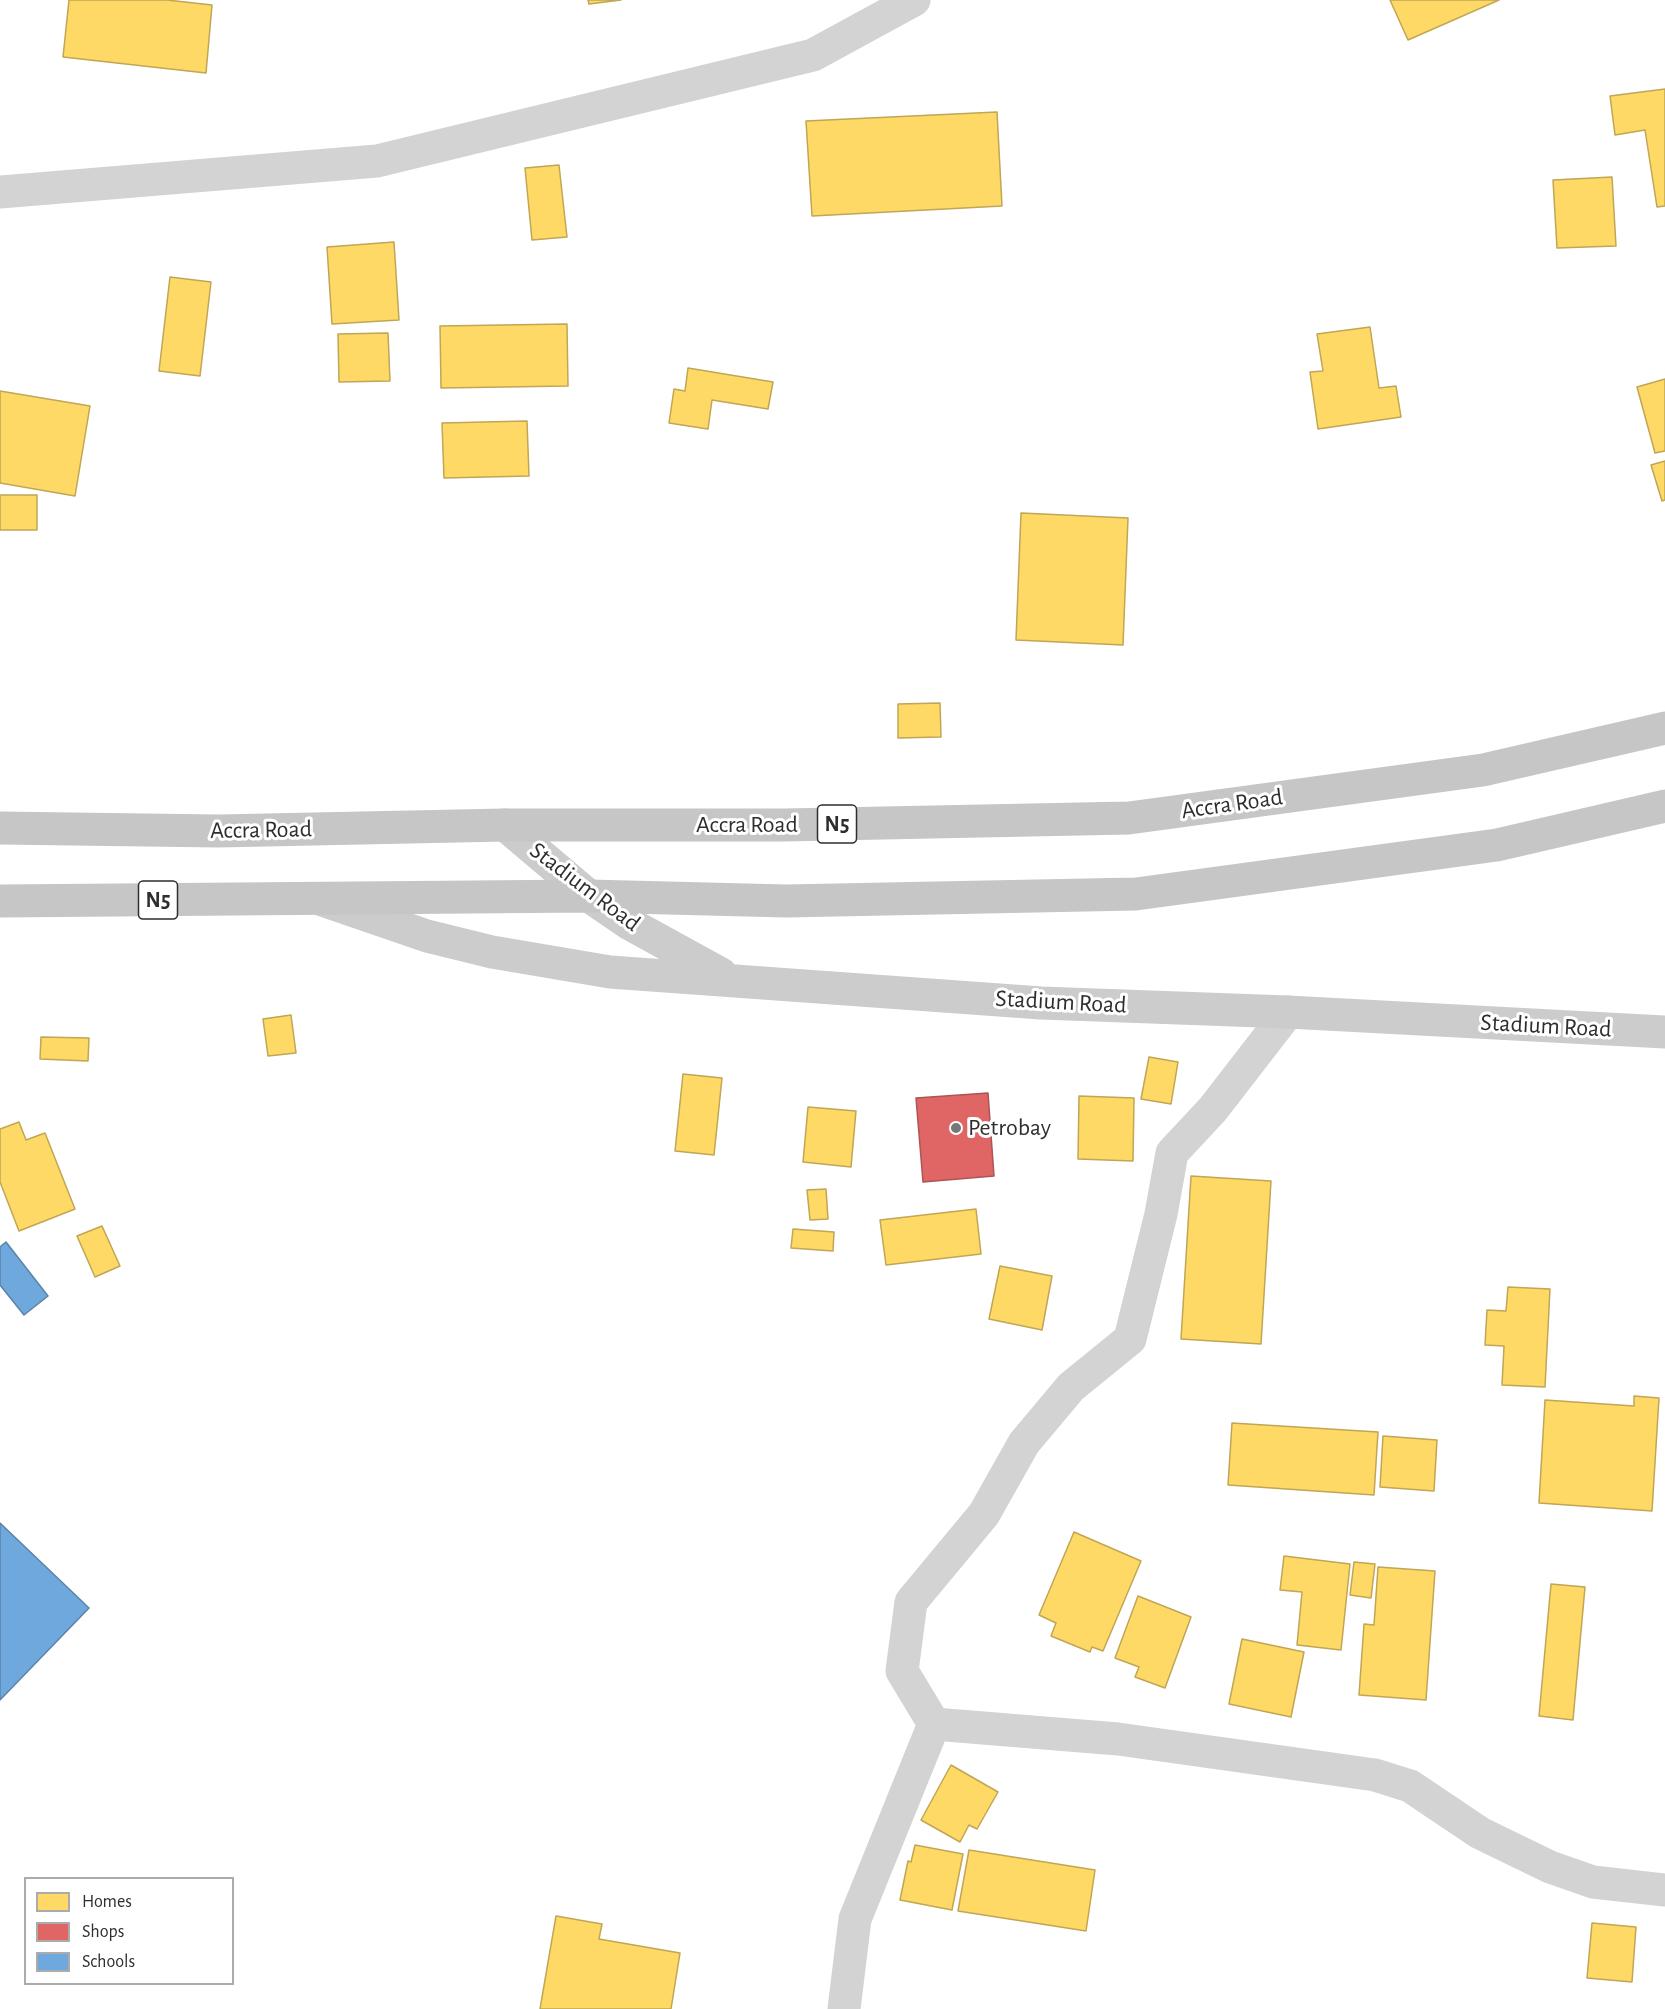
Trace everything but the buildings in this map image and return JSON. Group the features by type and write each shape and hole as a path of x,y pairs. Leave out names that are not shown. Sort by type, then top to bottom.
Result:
{"main road":[{"name":"Accra Road","path":"0,828 218,831 505,825 785,825 1129,818 1483,770 1665,728"},
{"name":"N5","path":"0,901 589,896 786,901 1136,894 1497,845 1665,806"},
{"name":"Stadium Road","path":"505,825 589,896 647,934 730,980 1041,1002 1288,1012 1665,1032"},
{"path":"316,898 427,936 492,952 610,972 730,980"}],"street":[{"path":"0,192 377,161 813,55 914,0"},
{"path":"934,1724 902,1671 911,1602 984,1514 1024,1443 1071,1388 1130,1339 1161,1214 1173,1153 1213,1109 1288,1012"},
{"path":"934,1724 1118,1738 1375,1775 1410,1786 1479,1833 1550,1867 1593,1882 1665,1890"},
{"path":"844,2009 855,1918 934,1724"}],"place":[{"name":"Petrobay","path":"956,1128"}]}
